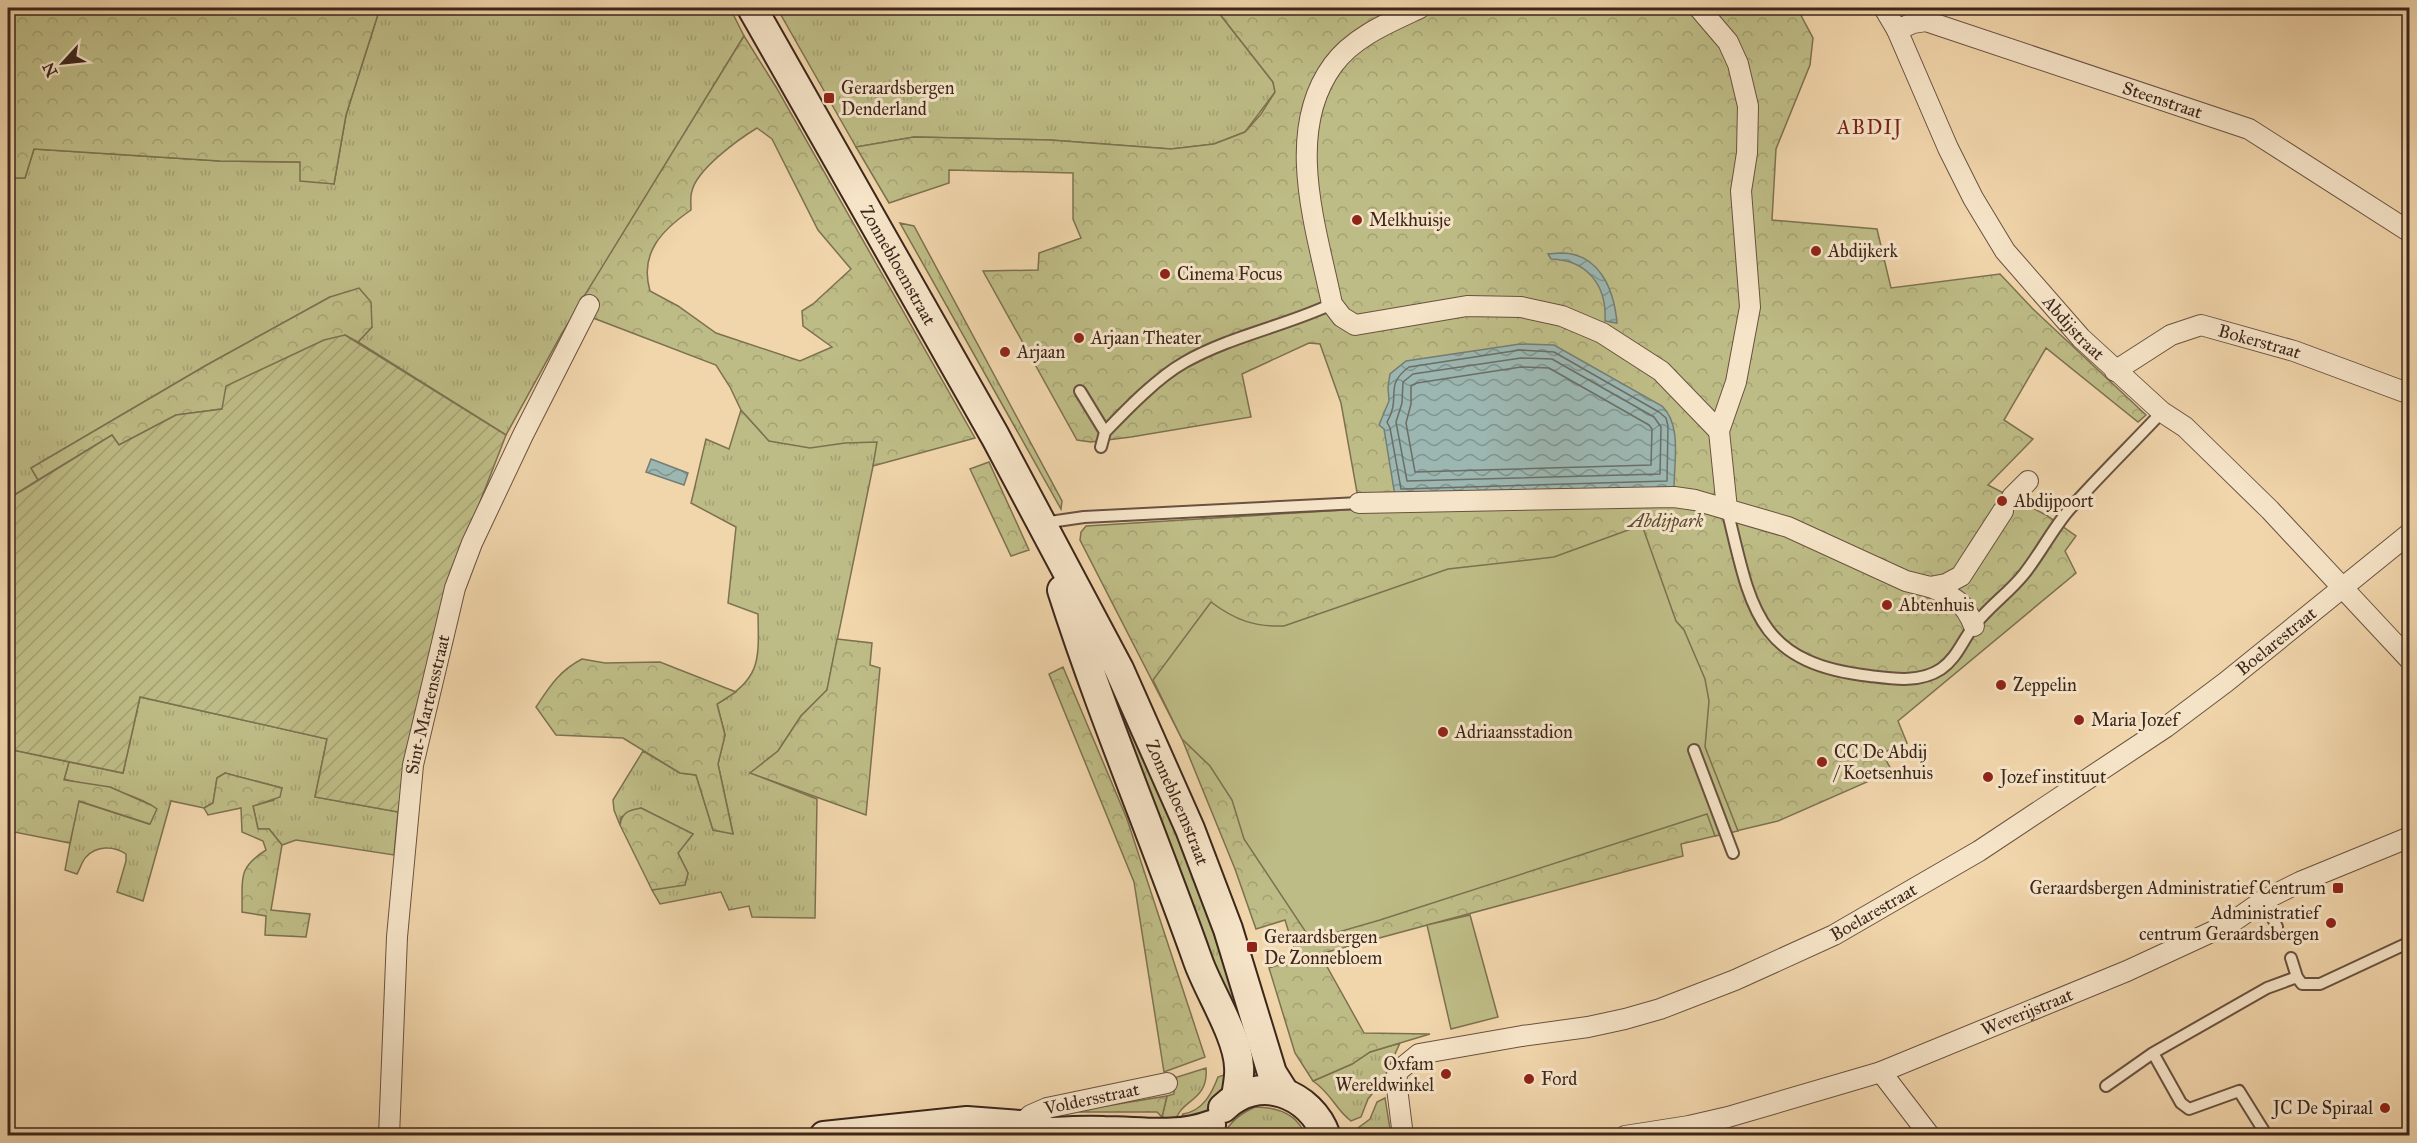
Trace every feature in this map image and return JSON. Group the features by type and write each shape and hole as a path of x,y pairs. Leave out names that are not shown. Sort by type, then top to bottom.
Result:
{"main road":[{"name":"Zonnebloemstraat","path":"753,8 967,387 1040,524 1097,656 1199,964 1232,1039 1239,1066 1236,1098"},
{"name":"Zonnebloemstraat","path":"1097,656 1156,748 1228,929 1272,1072 1284,1092"},
{"path":"1210,1130 1218,1114 1236,1098 1264,1090 1284,1092 1309,1106 1321,1123 1326,1136"},
{"name":"Voldersstraat","path":"824,1136 967,1121 1020,1125 1060,1134 1104,1131 1177,1134 1210,1130"}],"street":[{"path":"1420,8 1368,34 1349,48 1333,65 1314,106 1308,128 1307,183 1332,304 1342,317 1355,325 1467,306 1521,307 1562,316 1602,333 1661,371 1719,431"},
{"path":"1699,8 1728,42 1738,64 1748,106 1747,153 1741,191 1750,307 1736,382 1719,431 1727,510"},
{"name":"Abdijstraat","path":"1884,8 1897,30 1948,148 1987,225 2005,251 2081,338 2162,412 2185,427 2270,510 2409,660"},
{"name":"Steenstraat","path":"1897,30 1913,23 1926,21 2249,129 2409,231"},
{"name":"Sint-Martensstraat","path":"389,1136 397,937 413,765 455,588 472,543 523,435 589,305"},
{"name":"Bokerstraat","path":"2115,371 2171,335 2200,326 2294,351 2409,394"},
{"path":"1930,587 1954,581 1966,569 2007,504 2028,481"},
{"path":"1359,503 1674,497 1695,500 1788,527 1906,581 1947,594 1964,605 1974,626"},
{"name":"Boelarestraat","path":"1403,1136 1396,1080 1398,1071 1419,1054 1588,1027 1660,1009 1735,980 1834,935 1979,851 2166,728 2409,533"},
{"name":"Weverijstraat","path":"1625,1136 1691,1131 1728,1117 1881,1072 2127,971 2230,923 2264,900 2300,882 2409,837"},
{"path":"1881,1072 1930,1136"},
{"name":"Voldersstraat","path":"1020,1125 1047,1108 1167,1083"}],"lane":[{"path":"1101,447 1105,432 1134,402 1184,363 1214,348 1301,318 1332,304"},
{"path":"1080,391 1105,432"},
{"path":"1727,510 1749,599 1765,626 1776,639 1803,660 1829,670 1898,680 1925,677 1941,668 1955,656 1974,626 2023,575 2068,512 2162,412"},
{"path":"1040,524 1084,517 1359,503"},
{"path":"1964,605 1961,586 1966,569"},
{"path":"1694,750 1733,853"},
{"path":"2264,900 2277,927"},
{"path":"2291,958 2297,977 2302,984 2320,984 2409,942"},
{"path":"2106,1086 2153,1053 2267,988 2297,977"},
{"path":"2153,1053 2181,1103 2189,1109 2239,1091 2267,1136"}],"green space":[{"path":"8,8 380,8 346,115 334,184 300,181 300,162 220,161 34,149 25,178 8,178"},
{"path":"380,8 730,8 744,36 561,335 506,435 358,342 372,327 330,297 205,366 31,468 38,480 8,499 8,178 25,178 34,149 220,161 301,162 334,184 346,115"},
{"path":"777,8 1215,8 1273,82 1275,92 1245,132 1214,144 1171,149 1050,140 914,137 856,147"},
{"name":"Abdijpark","path":"1215,8 1797,8 1813,38 1810,65 1776,149 1772,220 1877,229 1891,288 2000,274 2033,309 2146,415 2138,422 2046,348 2004,420 2033,439 1988,485 2046,515 2076,536 2065,551 2076,573 1898,721 1907,743 1882,753 1892,771 1778,821 1681,844 1683,856 1320,954 1364,1033 1430,1034 1370,1052 1352,1064 1313,1081 1295,1053 1269,968 1297,959 1285,920 1256,929 1235,869 1182,739 1080,540 1081,532 1086,526 1360,509 1341,403 1320,344 1309,343 1242,374 1251,417 1131,437 1091,442 1077,440 983,271 1038,270 1039,253 1081,238 1073,219 1073,173 949,170 949,183 889,203 856,147 914,137 1050,140 1171,149 1214,144 1245,132 1261,114 1275,92 1273,82"},
{"path":"744,36 776,87 975,438 873,466 877,442 845,443 810,448 769,441 741,410 716,365 575,311","holes":["757,128 772,139 818,230 851,269 813,304 802,311 803,326 832,347 800,361 716,333 678,306 650,291 647,277 650,254 655,244 662,234 691,210 691,193 695,182 710,164"]},
{"path":"900,223 914,226 1062,501 1061,509"},
{"path":"359,288 371,302 372,327 358,342 345,335 222,409 176,415 119,445 112,435 38,480 31,468 205,366 330,297"},
{"path":"345,335 506,435 471,525 408,757 398,812 315,797 327,739 140,697 123,773 8,749 8,499 112,435 119,445 176,415 222,409 226,386 324,340"},
{"path":"741,410 769,441 878,442 827,690 801,716 778,751 751,773 817,799 815,918 752,917 749,906 729,910 721,892 660,904 652,890 685,884 688,873 678,853 693,834 641,808 621,817 620,825 614,810 613,800 643,751 680,773 696,775 713,830 733,833 718,764 725,735 717,704 742,686 750,677 757,657 758,614 728,603 736,527 691,503 706,439 729,449"},
{"path":"989,462 1029,550 1011,556 970,469"},
{"name":"Adriaansstadion","path":"1642,525 1676,621 1684,630 1705,679 1709,701 1705,747 1738,831 1715,836 1707,814 1380,920 1311,940 1244,839 1232,800 1210,766 1182,739 1153,680 1211,602 1228,613 1254,624 1284,626 1448,569 1554,557"},
{"path":"837,639 872,643 870,665 880,668 866,815 750,773 778,751 801,716 827,690"},
{"path":"1093,653 1104,655 1241,985 1243,1050"},
{"path":"582,659 605,663 660,662 736,692 717,704 725,735 718,764 733,834 713,830 696,775 680,773 623,738 556,735 536,707 561,674"},
{"path":"1063,667 1127,819 1205,1057 1164,1072 1134,882 1049,674"},
{"path":"140,697 327,739 315,797 398,812 394,855 296,840 282,845 269,829 258,829 253,806 274,800 282,788 225,773 217,778 213,803 204,808 171,801 143,901 117,892 126,861 126,854 121,851 111,848 95,850 85,859 77,874 65,870 78,801 149,824 156,809 125,794 64,779 69,762 123,773"},
{"path":"8,749 69,762 64,780 110,787 157,809 150,824 79,801 70,843 9,831"},
{"path":"225,773 282,788 280,797 253,806 258,829 269,829 282,845 271,910 310,914 306,937 265,935 266,916 242,912 242,883 245,870 256,857 266,850 263,841 242,832 241,808 208,815 204,808 213,803 217,778"},
{"path":"641,808 693,834 678,853 688,873 685,885 652,890 620,825 622,817 627,812"},
{"path":"1470,915 1498,1017 1451,1029 1427,925"},
{"path":"1400,1043 1383,1080 1368,1099 1361,1117 1351,1121 1325,1091 1313,1081 1352,1064 1370,1052"},
{"path":"1206,1068 1203,1088 1182,1109 1175,1123 1170,1123 1162,1117 1167,1096 1174,1094 1174,1078"},
{"path":"1232,1072 1222,1095 1201,1116 1179,1123 1183,1114 1196,1109 1206,1100 1218,1077"},
{"path":"1167,1096 1162,1117 1157,1112 1080,1112 1081,1110"},
{"path":"1385,1098 1391,1135 1361,1135 1354,1131 1370,1119 1377,1102"},
{"path":"1255,1107 1271,1108 1291,1116 1297,1121 1305,1135 1223,1135 1236,1118"}],"water":[{"path":"1561,253 1585,259 1595,266 1608,286 1617,323 1605,321 1602,296 1592,277 1575,264 1551,259 1548,254"},
{"path":"1520,344 1554,345 1662,406 1668,414 1675,433 1674,488 1395,496 1384,429 1379,425 1389,401 1390,374 1406,361"},
{"path":"651,459 688,473 684,485 646,472"}],"place":[{"name":"Geraardsbergen Denderland","path":"829,98"},
{"name":"Melkhuisje","path":"1357,220"},
{"name":"Abdijkerk","path":"1816,251"},
{"name":"Cinema Focus","path":"1165,274"},
{"name":"Arjaan Theater","path":"1079,338"},
{"name":"Arjaan","path":"1005,352"},
{"name":"Abdijpoort","path":"2002,501"},
{"name":"Abtenhuis","path":"1887,605"},
{"name":"Zeppelin","path":"2001,685"},
{"name":"Maria Jozef","path":"2079,720"},
{"name":"Adriaansstadion","path":"1443,732"},
{"name":"CC De Abdij / Koetsenhuis","path":"1822,762"},
{"name":"Jozef instituut","path":"1988,777"},
{"name":"Geraardsbergen Administratief Centrum","path":"2338,888"},
{"name":"Administratief centrum Geraardsbergen","path":"2331,923"},
{"name":"Geraardsbergen De Zonnebloem","path":"1252,947"},
{"name":"Oxfam Wereldwinkel","path":"1446,1074"},
{"name":"Ford","path":"1529,1079"},
{"name":"JC De Spiraal","path":"2385,1108"}],"district":[{"name":"ABDIJ","path":"1870,127"}]}
